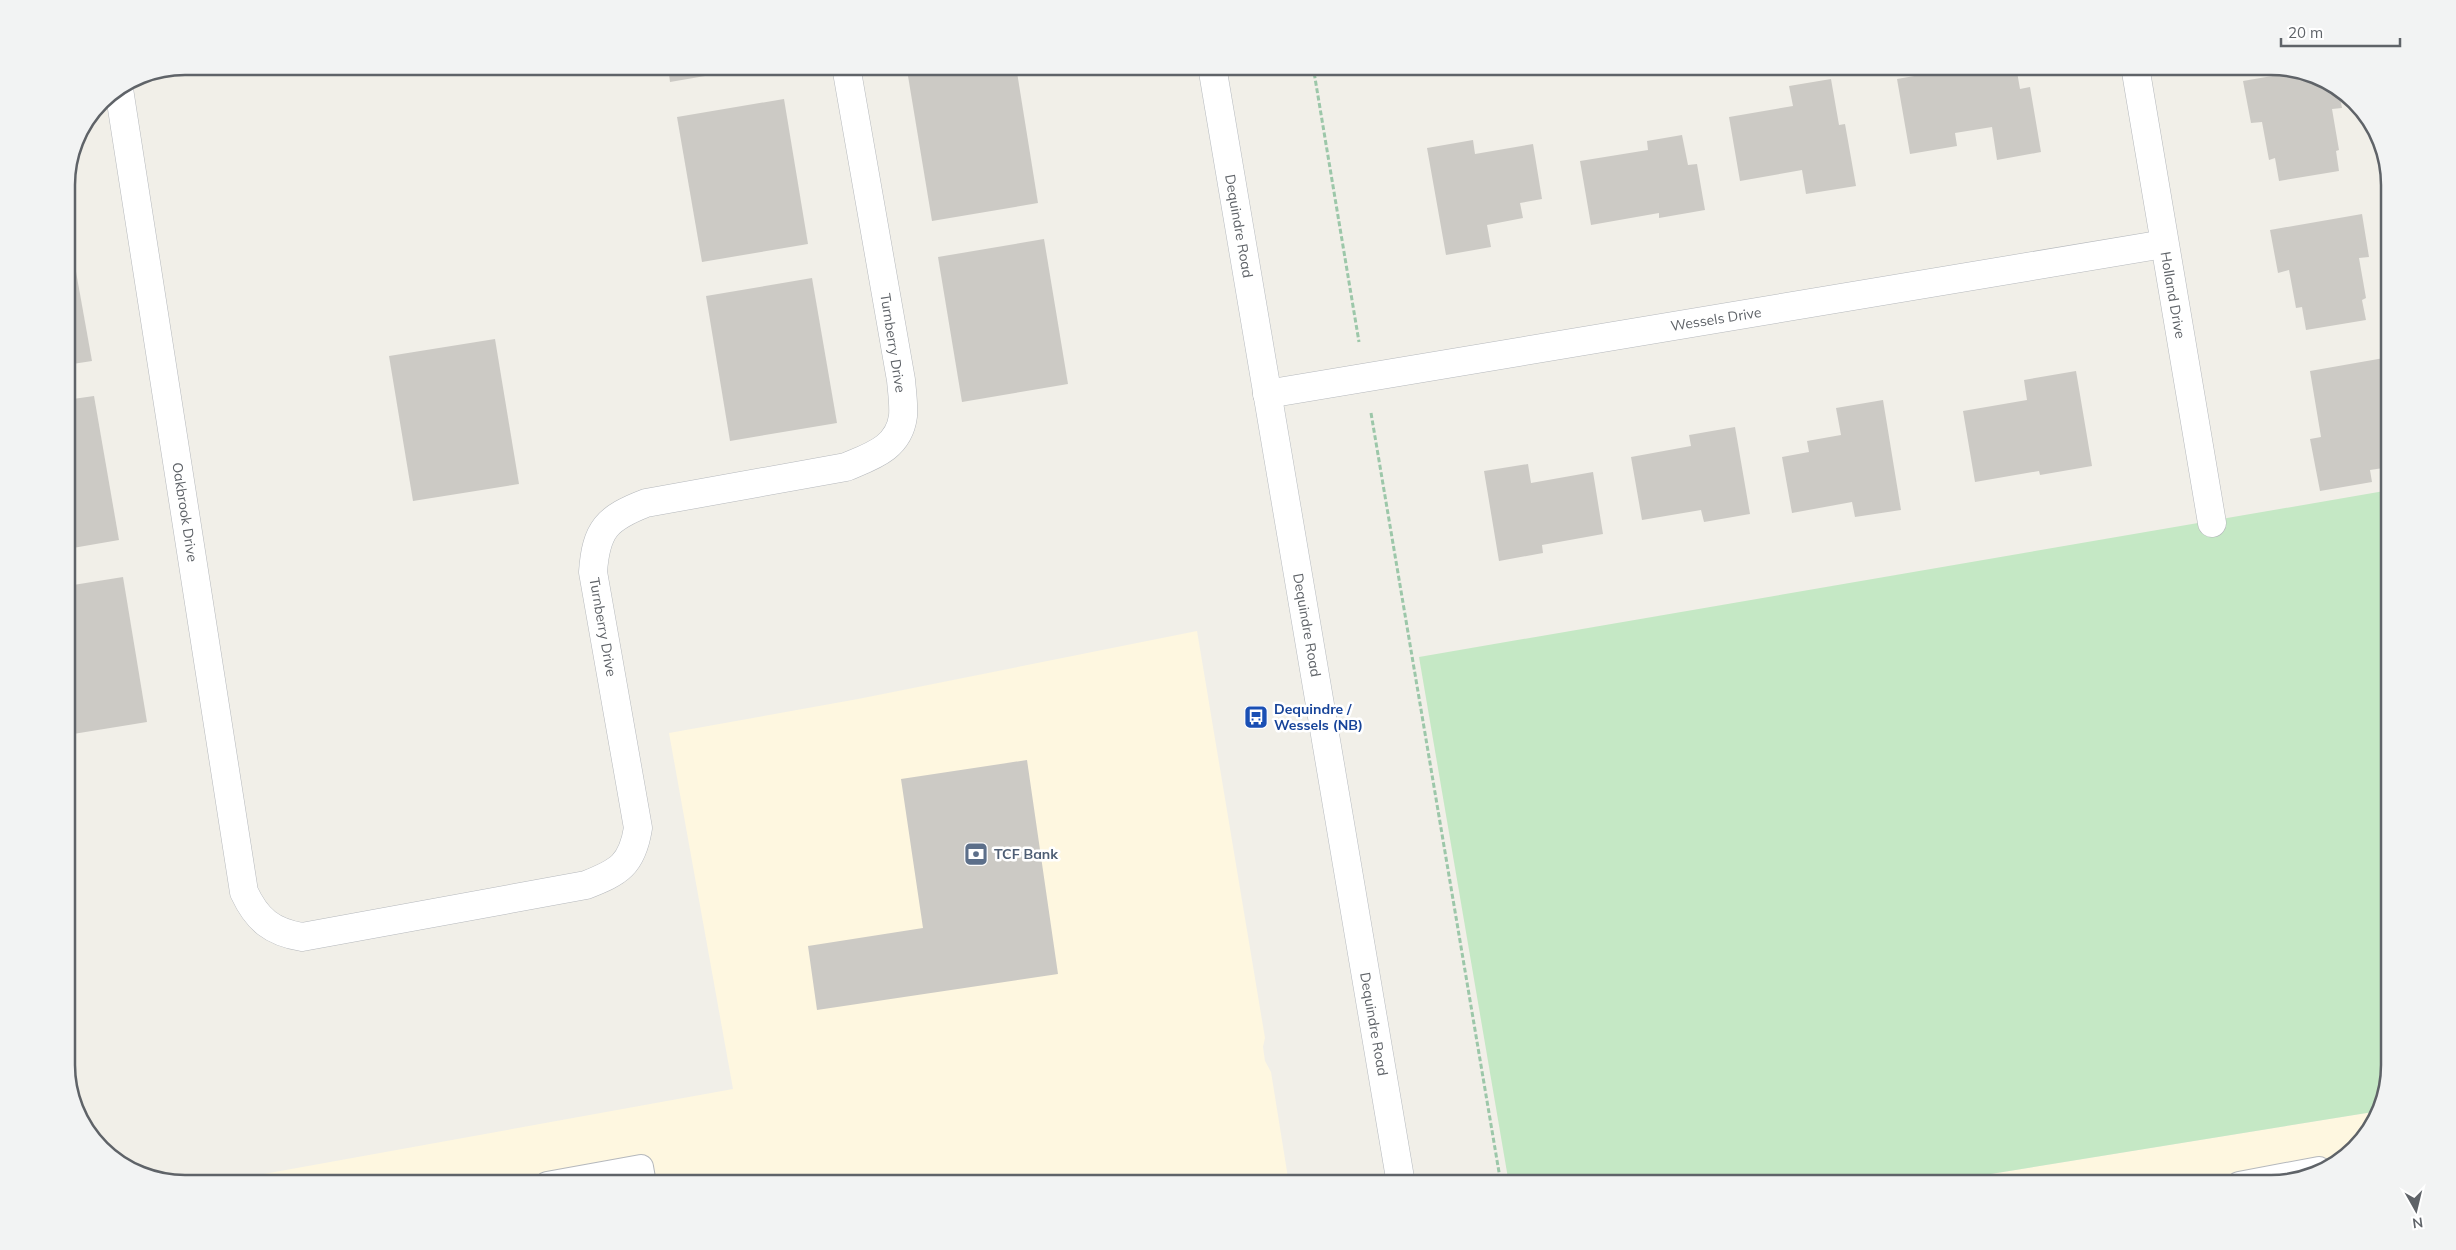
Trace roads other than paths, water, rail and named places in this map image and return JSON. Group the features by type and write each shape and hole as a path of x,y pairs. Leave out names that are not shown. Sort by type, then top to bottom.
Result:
{"street":[{"name":"Turnberry Drive","path":"270,926 284,934 302,937 586,885 605,878 623,865 635,850 638,828 592,572 594,547 606,526 620,513 646,503 846,467 873,456 891,444 903,416 901,380 848,75"},
{"name":"Dequindre Road","path":"1214,75 1399,1175"},
{"name":"Holland Drive","path":"2136,75 2212,523"},
{"name":"Oakbrook Drive","path":"120,97 244,892 253,912 270,926"},
{"name":"Wessels Drive","path":"1268,394 2164,244"}],"lane":[{"path":"597,1175 641,1167 642,1175"}],"place":[{"name":"Dequindre / Wessels (NB)","path":"1256,717"},
{"name":"TCF Bank","path":"976,854"}]}
